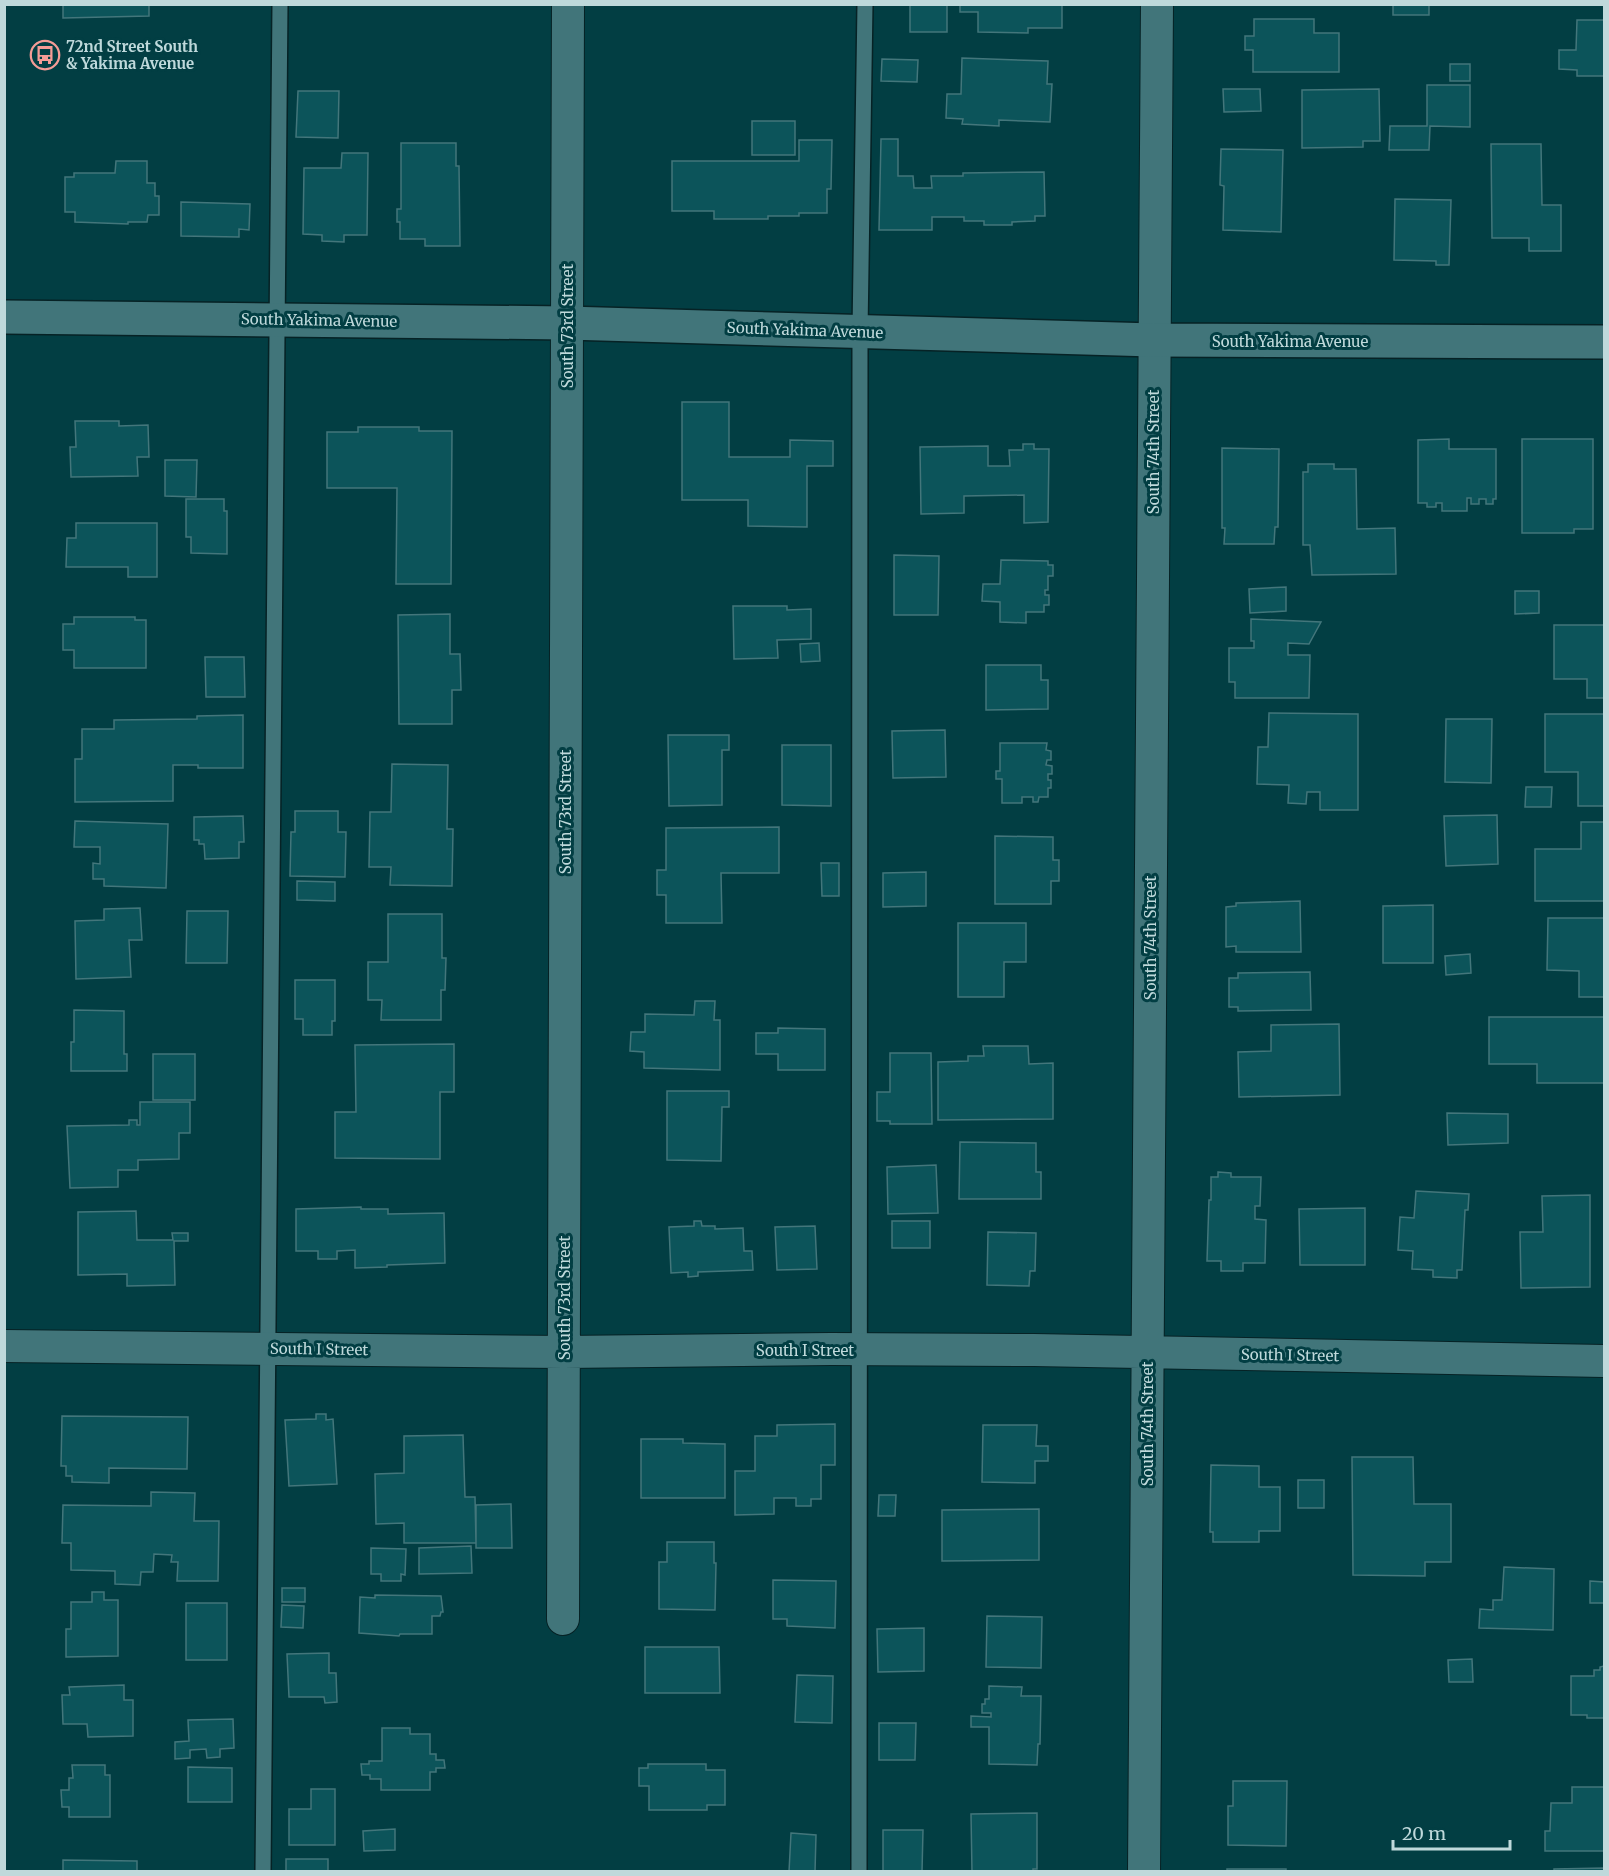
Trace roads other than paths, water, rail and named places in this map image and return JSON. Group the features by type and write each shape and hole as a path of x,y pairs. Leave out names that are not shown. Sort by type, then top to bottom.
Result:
{"main road":[{"name":"South Yakima Avenue","path":"4,317 567,323 1153,340 1605,342"}],"street":[{"name":"South 73rd Street","path":"563,1619 568,4"},
{"name":"South 74th Street","path":"1144,1872 1156,4"},
{"name":"South I Street","path":"4,1346 564,1352 860,1349 1605,1361"}],"lane":[{"path":"263,1872 280,4"},
{"path":"859,1872 860,331 865,4"}],"place":[{"name":"72nd Street South & Yakima Avenue","path":"45,55"}]}
